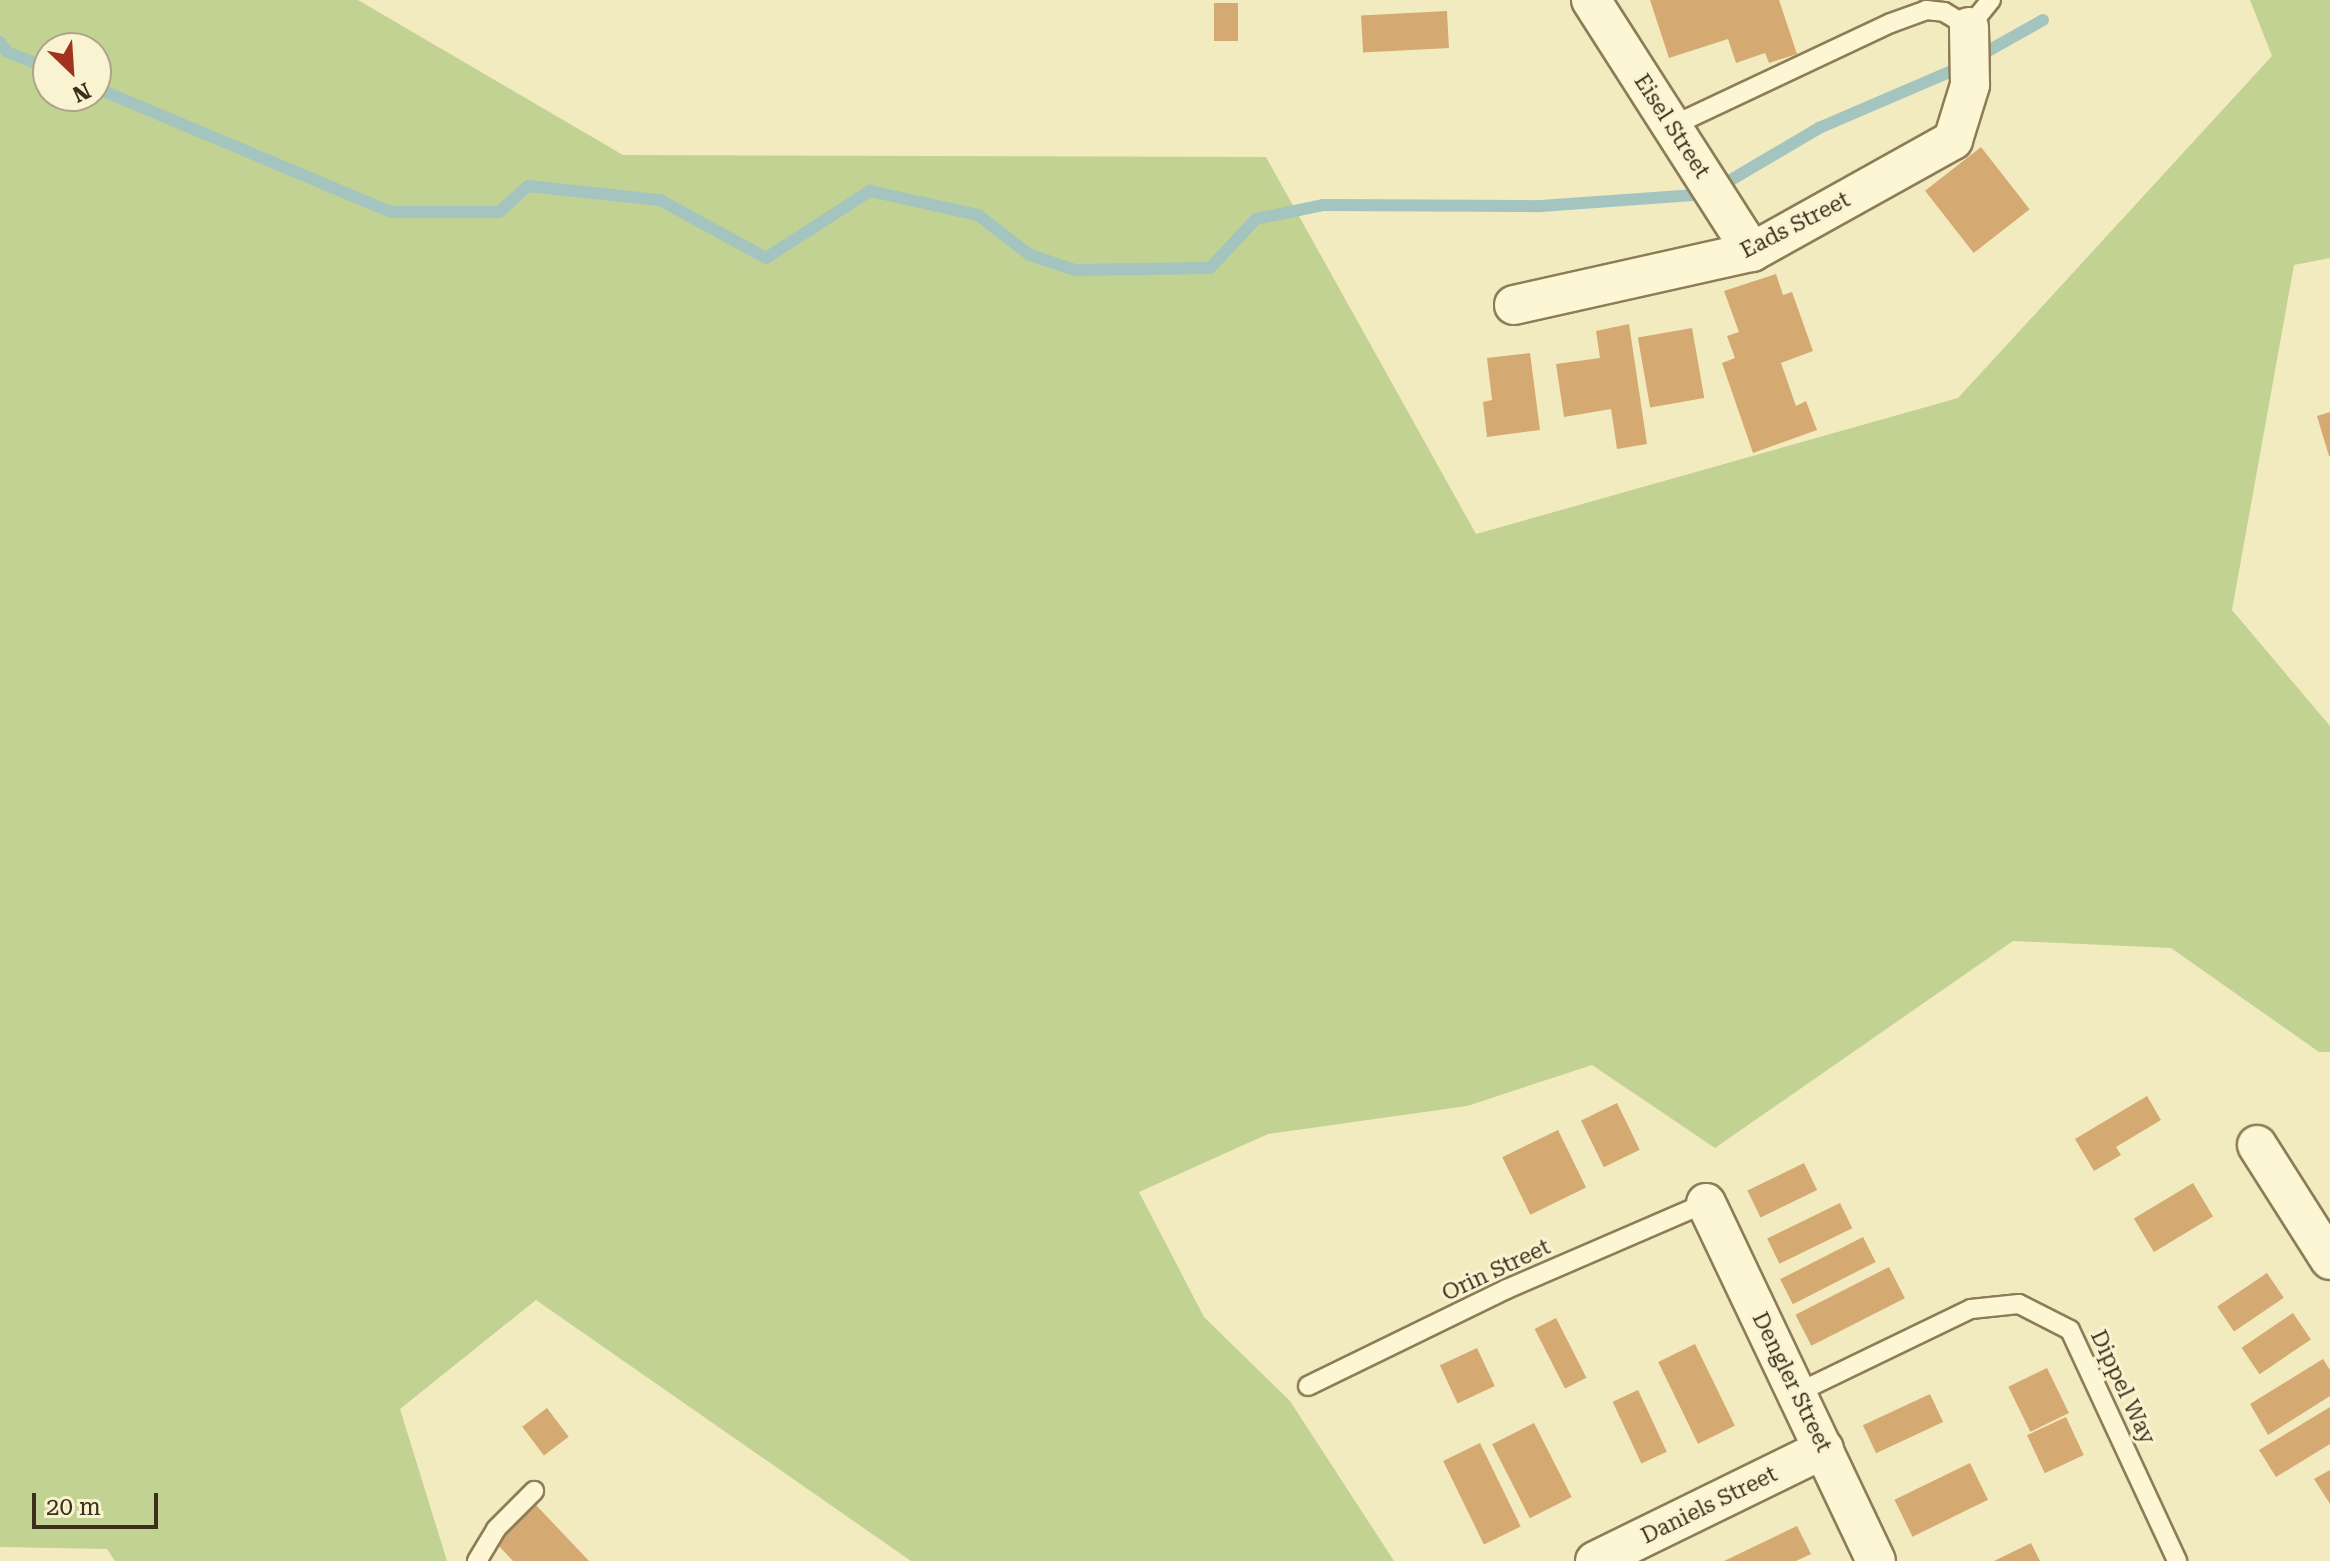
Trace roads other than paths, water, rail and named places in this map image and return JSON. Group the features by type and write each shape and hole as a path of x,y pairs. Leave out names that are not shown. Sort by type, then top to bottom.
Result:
{"street":[{"name":"Eisel Street","path":"1591,0 1752,252"},
{"name":"Eads Street","path":"1514,305 1669,274 1752,252 1953,140 1970,85 1980,14"},
{"path":"2257,1145 2330,1260"},
{"name":"Dengler Street","path":"1706,1203 1876,1561"},
{"name":"Daniels Street","path":"1595,1561 1824,1449"}],"lane":[{"path":"1672,126 1891,23 1926,10 1980,14"},
{"name":"Orin Street","path":"1308,1386 1507,1289 1706,1203"},
{"name":"Dippel Way","path":"1797,1393 1971,1309 2019,1304 2070,1330 2177,1561"},
{"path":"477,1561 496,1529 534,1491"}],"waterway":[{"path":"112,95 391,212 499,212 528,186 660,200 766,258 870,191 978,215 1030,255 1075,270 1210,268 1256,219 1323,205 1541,206 1707,194 1819,128 1954,70 2043,20"},
{"path":"0,42 7,52 32,62"}]}
